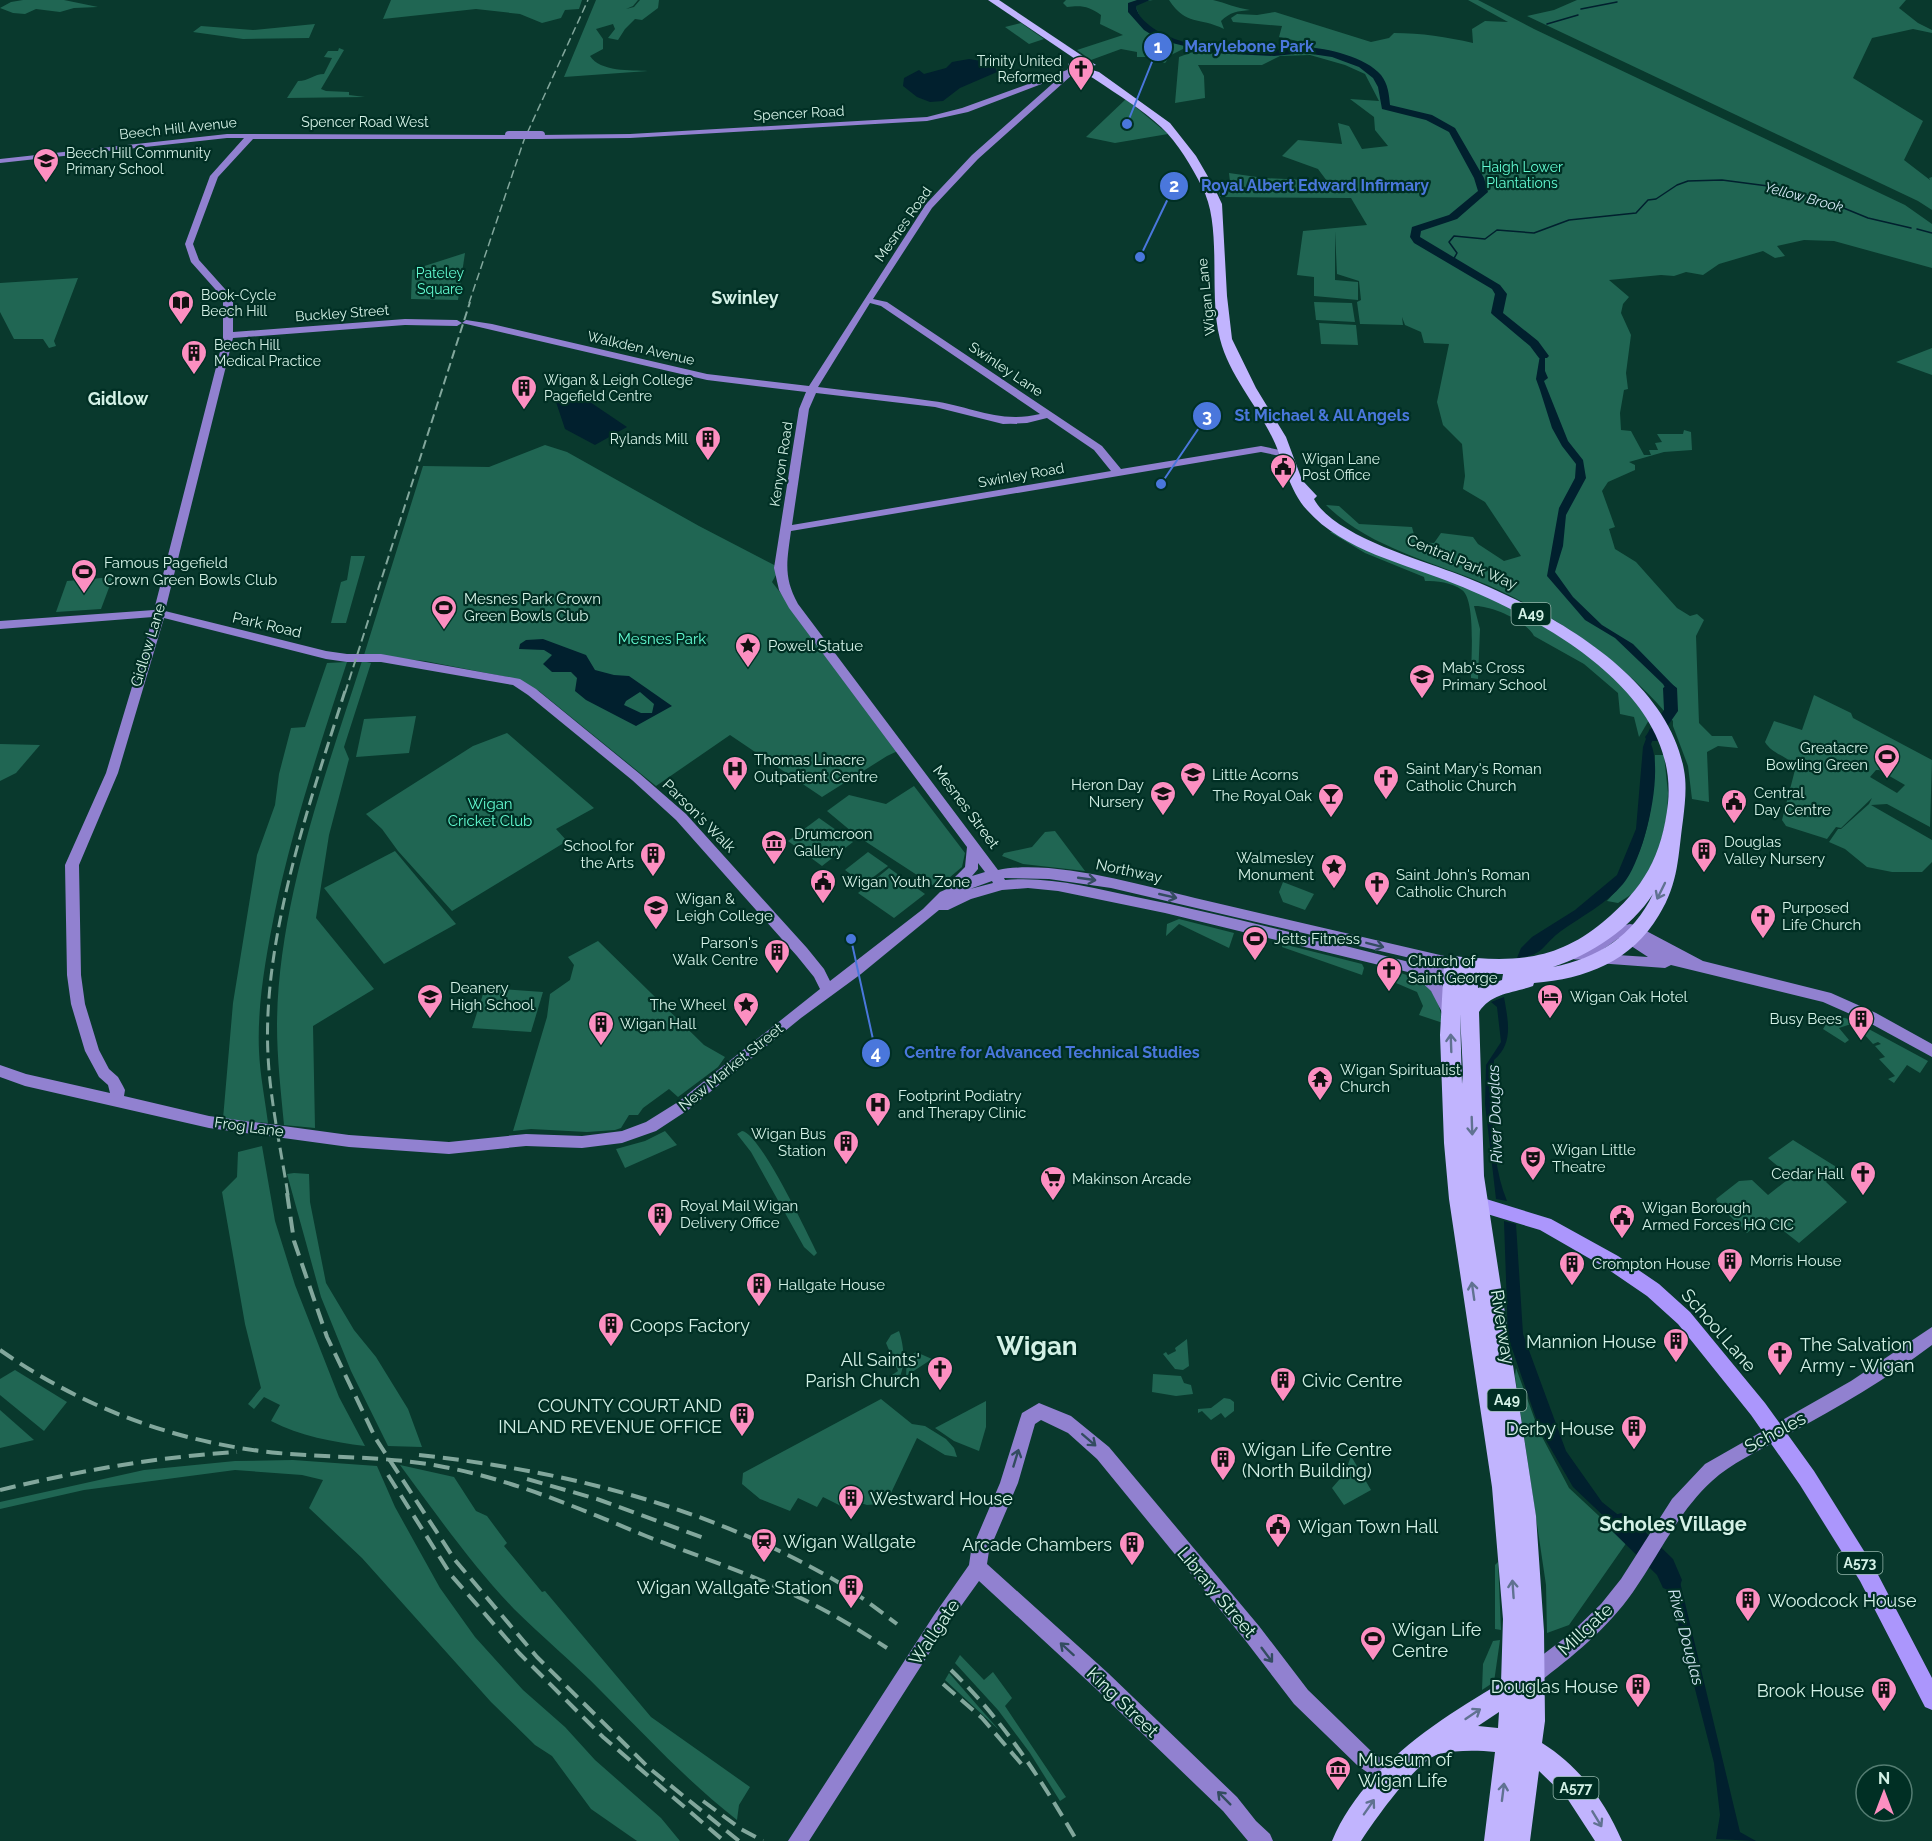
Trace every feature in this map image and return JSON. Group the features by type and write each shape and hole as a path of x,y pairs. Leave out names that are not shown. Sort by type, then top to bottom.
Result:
{"highway":[{"path":"993,0 1071,51 1079,68"},
{"name":"Wigan Lane","path":"1079,68 1126,95 1166,128 1190,156 1216,204 1221,296 1226,339 1249,388 1280,439 1307,502 1329,524"},
{"name":"Wigan Lane","path":"1302,489 1313,501"},
{"name":"Central Park Way","path":"1313,501 1335,520 1373,545"},
{"name":"Central Park Way","path":"1329,524 1348,535 1491,594 1550,625 1587,650 1627,683 1654,716 1665,735 1674,760 1677,783 1666,883 1646,920 1624,932"},
{"name":"Central Park Way","path":"1624,932 1671,844"},
{"name":"A49","path":"1460,970 1516,977 1565,972 1602,959 1624,932"},
{"name":"A49","path":"1460,1015 1477,998 1516,977 1556,961 1585,945 1624,932"},
{"name":"Riverway","path":"1460,970 1454,1143 1487,1206 1524,1516 1533,1675 1532,1721 1518,1746 1497,1841"},
{"name":"Riverway","path":"1487,1206 1515,1619 1513,1690 1518,1746 1517,1841"},
{"path":"1345,1841 1379,1792 1395,1775 1479,1710 1513,1690"},
{"name":"A577","path":"1436,1742 1484,1739 1518,1746 1546,1758 1574,1786 1592,1810 1609,1841"}],"main road":[{"name":"School Lane","path":"1487,1206 1533,1219 1557,1231 1612,1262 1653,1290 1673,1307 1719,1360 1776,1433"},
{"name":"A573","path":"1776,1433 1867,1574 1932,1700"}],"street":[{"name":"Spencer Road","path":"540,136 630,136 914,121 965,110 1023,89 1040,88 1079,68"},
{"name":"Mesnes Road","path":"812,389 929,206 1040,88 1079,68"},
{"name":"Beech Hill Avenue","path":"0,161 252,135"},
{"name":"Spencer Road West","path":"252,135 540,136"},
{"name":"Gidlow Lane","path":"116,1100 118,1090 113,1081 104,1073 92,1051 78,1004 72,865 112,772 159,613 229,335 228,298 198,265 191,255 189,244 214,176 252,135"},
{"path":"227,136 238,139 242,146"},
{"name":"Swinley Lane","path":"868,300 884,304 1101,450 1118,474"},
{"name":"Buckley Street","path":"229,335 405,322 461,323"},
{"name":"Walkden Avenue","path":"461,323 492,327 707,376 948,406 1003,421 1027,420 1047,415"},
{"name":"Kenyon Road","path":"812,389 804,410 780,573 787,595 903,749"},
{"name":"Swinley Road","path":"786,529 1261,449 1280,439"},
{"name":"Swinley Road","path":"1261,449 1286,454"},
{"name":"Park Road","path":"0,624 159,613 326,655 391,659 500,678 525,687"},
{"name":"Parson's Walk","path":"525,687 636,777 681,817 802,952 819,973 828,990"},
{"name":"Mesnes Street","path":"903,749 998,880"},
{"path":"945,896 971,869 976,848 996,861 1022,872"},
{"name":"Northway","path":"998,880 1022,872 1095,880 1253,923"},
{"name":"New Market Street","path":"928,913 998,880"},
{"name":"New Market Street","path":"503,1143 526,1140 598,1141 621,1137 651,1127 693,1099 928,913 945,896 965,884 998,880"},
{"name":"Northway","path":"998,880 1064,887 1253,923"},
{"path":"1253,923 1417,969 1460,970"},
{"path":"1253,923 1460,970"},
{"path":"1624,932 1650,952 1682,964"},
{"path":"1624,932 1704,967"},
{"path":"1602,959 1704,967 1826,997 1871,1017 1932,1051"},
{"path":"1417,969 1460,1015"},
{"name":"Frog Lane","path":"0,1071 25,1080 210,1122 349,1141 449,1148 503,1143"},
{"path":"99,1096 104,1086 104,1073"},
{"name":"Scholes","path":"1649,1551 1683,1501 1704,1476 1733,1454 1776,1433 1870,1379 1899,1361 1932,1335"},
{"name":"Wallgate","path":"798,1841 940,1621 978,1568 980,1551 1009,1483 1028,1419 1040,1411"},
{"name":"Library Street","path":"1040,1411 1048,1413 1077,1430 1103,1453 1252,1633 1301,1697 1364,1758 1378,1768 1395,1775"},
{"name":"Millgate","path":"1513,1690 1600,1619 1618,1598 1649,1551"},
{"name":"King Street","path":"978,1568 1101,1680 1230,1804 1263,1841"}],"green space":[{"path":"64,0 98,7 74,8 60,12 36,9 25,14 13,13 0,8 11,2"},
{"path":"391,0 582,0 579,9 565,10 561,18 542,23 520,14 476,9 383,19"},
{"path":"596,0 638,0 626,9 634,7 640,0 659,0 658,8 642,20 635,19 618,40 608,38 615,29 613,24 596,29 603,39 603,49 590,56 608,68 648,71 564,77"},
{"path":"1066,0 1153,0 1135,3 1143,21 1164,36 1191,45 1171,55 1165,63 1149,57 1137,57 1137,52 1121,49 1091,60 1077,50 1123,35 1100,24 1101,15 1097,12 1085,7 1067,7 1063,3"},
{"path":"1169,0 1213,0 1250,10 1234,12 1224,18 1221,21 1224,29 1187,18"},
{"name":"Haigh Lower Plantations","path":"1468,0 1478,0 1534,29 1905,205 1932,224 1932,268 1834,241 1804,240 1777,246 1785,256 1775,258 1763,251 1719,264 1703,275 1686,272 1674,276 1609,280 1629,297 1623,304 1621,313 1631,335 1626,373 1628,389 1624,390 1620,413 1621,430 1631,431 1644,455 1651,455 1649,450 1658,450 1655,443 1662,442 1657,434 1683,434 1684,430 1691,432 1692,450 1664,452 1629,462 1635,465 1635,470 1608,482 1602,491 1615,527 1609,529 1615,549 1636,562 1677,608 1690,616 1697,614 1704,620 1696,636 1699,723 1712,736 1732,736 1738,748 1718,746 1707,752 1709,802 1692,799 1688,766 1673,721 1634,680 1589,643 1516,598 1382,543 1343,520 1326,505 1339,506 1359,524 1412,527 1416,542 1434,543 1441,533 1473,537 1478,544 1504,561 1521,556 1485,502 1463,489 1465,476 1462,444 1443,425 1437,402 1449,344 1424,343 1421,332 1405,325 1402,317 1403,325 1360,324 1357,302 1361,300 1359,281 1337,274 1335,231 1335,280 1358,282 1358,300 1314,296 1314,277 1297,275 1303,231 1367,225 1351,198 1220,197 1217,183 1230,182 1229,173 1264,178 1327,181 1318,169 1282,156 1298,140 1342,144 1338,123 1349,126 1362,149 1388,146 1375,130 1374,117 1350,99 1379,101 1365,74 1345,65 1310,55 1280,56 1262,65 1198,65 1204,76 1205,98 1175,103 1179,57 1206,47 1213,48 1208,52 1269,54 1279,50 1307,49 1311,44 1279,37 1282,26 1233,22 1231,18 1237,14 1257,15 1275,12 1371,42 1389,38 1394,33 1434,36 1473,43 1472,29 1485,21 1508,22"},
{"path":"1577,0 1906,0 1899,8 1918,23 1932,30 1932,33 1913,29 1872,38 1853,78 1923,121 1904,160 1930,180 1929,178 1932,177 1932,210 1918,201 1527,16 1554,10"},
{"path":"1021,23 1044,39 1029,44 1005,27"},
{"path":"315,24 309,38 243,39 193,32 201,26 253,30"},
{"path":"339,48 344,50 321,89 349,92 349,95 365,97 287,98 298,81 324,74 332,58 324,57 328,51 338,51"},
{"path":"1126,99 1168,134 1115,143 1086,137"},
{"name":"Pateley Square","path":"465,253 458,300 411,299 412,270"},
{"path":"78,278 54,341 56,346 49,348 43,339 14,339 0,312 0,283"},
{"path":"1314,302 1352,303 1355,322 1316,320"},
{"path":"1319,323 1356,325 1358,345 1321,344"},
{"path":"1932,348 1932,375 1896,362"},
{"name":"Mesnes Park","path":"545,445 567,452 699,526 780,568 772,582 902,749 822,797 730,735 656,786 539,691 507,677 425,661 364,655 423,466 489,467"},
{"path":"1330,532 1338,532 1500,601 1578,647 1622,683 1649,720 1639,737 1634,717 1620,714 1618,693 1584,664 1534,636 1530,630 1516,620 1481,606 1474,606 1480,629 1478,679 1471,678 1471,617 1466,596 1462,590 1449,584 1425,581 1424,577 1365,553"},
{"path":"351,556 365,556 346,623 331,623 341,582 347,580"},
{"name":"Famous Pagefield Crown Green Bowls Club","path":"113,577 101,609 56,612 67,581"},
{"path":"362,661 371,663 344,747 349,759 329,835 316,918 374,989 313,1026 315,1128 284,1125 277,1025 279,979 286,933 306,841"},
{"path":"347,662 299,817 282,879 268,945 261,998 259,1051 268,1123 223,1119 233,1003 257,855 275,805 279,774 291,728 305,727 327,663"},
{"path":"1814,695 1851,713 1853,718 1932,760 1930,827 1887,804 1871,805 1932,840 1932,862 1922,872 1892,872 1867,867 1845,849 1829,842 1838,829 1841,829 1869,804 1872,798 1841,828 1836,827 1827,839 1786,826 1782,820 1796,766 1765,742 1774,721 1802,730","holes":["1876,770 1905,785 1897,793 1870,777"]},
{"path":"416,716 409,753 356,757 364,719"},
{"name":"Wigan Cricket Club","path":"507,733 594,808 556,829 567,841 452,911 398,851 382,829 366,814 473,746"},
{"path":"0,744 40,745 16,773 0,781"},
{"path":"1655,755 1664,755 1668,793 1667,816 1656,863 1632,894 1618,903 1607,901 1632,867 1646,833 1650,815"},
{"path":"914,786 965,853 962,867 937,888 857,836 827,811 849,795 886,804"},
{"path":"819,818 853,842 822,866 788,841"},
{"path":"1055,831 1085,871 1023,864 1002,856 1004,853 1032,847 1045,832"},
{"path":"395,851 456,924 384,964 324,888"},
{"path":"868,852 888,866 864,884 845,870"},
{"path":"889,868 925,894 894,918 858,893"},
{"path":"1283,882 1314,894 1305,910 1283,902 1279,892"},
{"path":"1179,919 1234,933 1229,948 1179,924 1166,936 1167,924"},
{"path":"598,941 704,1045 725,1057 718,1067 678,1097 669,1089 643,1108 638,1115 629,1115 621,1128 587,1132 531,1129 513,1131 547,1017 550,994 570,980 574,965 568,957"},
{"path":"1283,944 1362,964 1364,968 1362,975 1282,947"},
{"path":"1385,968 1425,985 1436,999 1443,1023 1419,1015 1423,1006 1417,992 1382,977"},
{"path":"485,988 543,992 531,1032 472,1028"},
{"path":"1838,1016 1852,1020 1928,1061 1920,1073 1907,1065 1894,1083 1888,1079 1895,1076 1879,1059 1885,1057 1875,1046 1881,1044 1878,1042 1873,1044 1854,1023 1839,1028 1849,1040 1845,1043 1823,1029 1830,1018"},
{"path":"665,1131 677,1145 625,1168 616,1149 645,1141"},
{"path":"742,1131 750,1136 771,1165 817,1253 814,1256 804,1247 751,1152 737,1134"},
{"path":"1793,1140 1838,1168 1826,1182 1847,1202 1799,1243 1766,1217 1747,1233 1718,1204 1716,1199 1739,1181 1752,1180 1768,1195 1791,1177 1768,1158"},
{"path":"262,1146 275,1221 295,1285 339,1397 365,1446 317,1438 271,1421 280,1405 264,1397 254,1409 248,1404 261,1388 245,1324 222,1192 237,1177 238,1152"},
{"path":"287,1174 309,1174 310,1202 326,1283 354,1330 376,1357 408,1409 422,1447 388,1446 351,1371 321,1297"},
{"path":"899,1331 903,1365 896,1383 892,1375 898,1371 886,1343 891,1335"},
{"path":"1187,1339 1189,1366 1183,1370 1175,1369 1163,1354 1166,1352 1168,1355 1176,1351 1175,1348"},
{"path":"916,1352 932,1359 906,1376 907,1358"},
{"path":"1516,1368 1539,1431 1569,1488 1627,1542 1569,1625 1547,1633 1546,1585 1515,1376"},
{"path":"15,1370 67,1402 44,1431 0,1395 0,1379"},
{"path":"1153,1374 1181,1376 1184,1383 1191,1385 1193,1394 1176,1396 1152,1392"},
{"path":"1224,1398 1234,1402 1234,1411 1225,1418 1221,1413 1211,1420 1202,1411 1198,1413 1198,1409 1211,1408"},
{"path":"881,1399 912,1424 925,1426 946,1439 954,1448 957,1457 945,1455 917,1438 891,1493 878,1493 878,1504 867,1505 845,1498 841,1506 823,1497 817,1507 798,1498 790,1511 760,1499 742,1484 743,1473"},
{"path":"986,1401 986,1427 979,1451 954,1441 935,1428"},
{"path":"0,1410 34,1440 0,1448"},
{"path":"1351,1456 1371,1490 1344,1505 1332,1488 1345,1473"},
{"path":"293,1460 377,1466 395,1507 440,1588 475,1637 523,1690 565,1727 595,1760 661,1818 680,1841 637,1841 591,1809 552,1756 535,1745 491,1702 362,1558 309,1508 323,1480 302,1475 235,1470 84,1490 0,1509 0,1502 144,1470 235,1461"},
{"path":"400,1465 454,1477 476,1511 487,1516 507,1543 504,1546 651,1717 750,1787 739,1805 737,1820 684,1774 590,1680 514,1609 469,1557"},
{"path":"1498,1562 1501,1630 1495,1629 1495,1565"},
{"path":"1500,1640 1494,1682 1482,1690 1483,1664 1493,1641"},
{"path":"960,1655 984,1680 993,1672 1012,1698 1005,1706 1066,1797 1060,1801 1030,1753 998,1710 955,1663"},
{"path":"949,1673 999,1730 945,1680"}],"water":[{"path":"969,59 993,63 997,72 960,88 943,101 930,102 917,97 903,86 904,78 919,70 924,74 946,68 952,62"},
{"path":"1529,339 1534,340 1545,352 1545,371 1548,378 1544,381 1568,441 1583,460 1586,478 1566,515 1563,546 1555,572 1573,597 1602,625 1633,644 1677,689 1675,712 1666,709 1667,691 1663,684 1615,638 1585,620 1547,576 1559,508 1575,478 1576,464 1552,428 1536,379 1540,355 1528,342"},
{"path":"565,395 587,400 627,427 595,445 565,429 554,396"},
{"path":"543,639 586,655 595,670 629,676 672,706 636,726 586,700 575,691 577,678 571,672 552,672 543,664 552,655 544,650 519,649 520,644 526,640","holes":["640,692 654,704 652,713 641,713 624,705 626,701"]},
{"path":"1650,728 1654,737 1651,744 1655,775 1653,795 1645,837 1631,872 1609,898 1561,931 1542,949 1533,955 1517,958 1521,948 1532,937 1575,910 1617,875 1636,829 1643,747"},
{"path":"1504,997 1508,1031 1505,1046 1494,1060 1493,1113 1495,1150 1501,1185 1507,1201 1496,1199 1485,1104 1486,1065 1501,1042 1497,1007 1491,1002"},
{"path":"1504,1221 1516,1224 1523,1334 1566,1451 1602,1502 1641,1533 1634,1545 1573,1487 1540,1430 1508,1337"},
{"path":"1663,1555 1673,1564 1680,1582 1740,1832 1756,1841 1716,1839 1720,1815 1714,1763 1668,1584 1655,1567"}],"waterway":[{"name":"River Douglas","path":"1146,0 1131,5 1132,12 1147,28 1163,38 1213,50 1274,53 1305,50 1334,55 1362,65 1377,76 1383,87 1385,107 1438,121 1452,130 1479,178 1483,192 1453,217 1416,229 1415,237 1418,241 1496,287 1501,294 1497,313 1534,344 1543,356"},
{"path":"1581,9 1617,2"},
{"path":"1547,24 1578,15"},
{"name":"Yellow Brook","path":"1452,262 1457,253 1449,242 1454,236 1485,239 1497,230 1534,233 1569,220 1636,213 1648,200 1656,199 1677,185 1688,181 1722,180 1768,186 1824,200 1868,218 1911,228"},
{"name":"Yellow Brook","path":"1917,229 1932,233"},
{"name":"River Douglas","path":"1652,737 1671,711 1670,688"},
{"name":"River Douglas","path":"1621,1524 1665,1567 1671,1580"}],"railway":[{"path":"469,303 524,140 588,0"},
{"path":"345,693 470,302"},
{"path":"288,1195 269,1072 268,1010 273,964 280,918 291,871 317,778 345,691"},
{"path":"287,1193 294,1241 327,1337 376,1439 390,1460"},
{"path":"0,1350 64,1389 132,1420 168,1431 204,1441 278,1453 390,1460"},
{"path":"0,1490 117,1466 177,1457 237,1452"},
{"path":"419,1455 524,1470 575,1481 677,1509 775,1549 822,1573 897,1624"},
{"path":"390,1460 423,1463 496,1479 572,1506 774,1586 828,1612 887,1648"},
{"path":"390,1460 455,1560 537,1657 649,1768 739,1841"},
{"path":"388,1475 451,1575 519,1653 603,1737 724,1841"},
{"path":"527,1479 597,1499 704,1538"},
{"path":"951,1670 988,1709 1020,1751 1077,1841"},
{"path":"943,1684 982,1718 1024,1767"},
{"path":"703,1801 741,1829 763,1841"}],"place":[{"name":"Trinity United Reformed","path":"1081,92"},
{"name":"Marylebone Park","path":"1127,124"},
{"name":"Beech Hill Community Primary School","path":"46,184"},
{"name":"Royal Albert Edward Infirmary","path":"1140,257"},
{"name":"Book-Cycle Beech Hill","path":"181,326"},
{"name":"Beech Hill Medical Practice","path":"194,376"},
{"name":"Wigan & Leigh College Pagefield Centre","path":"524,411"},
{"name":"Rylands Mill","path":"708,462"},
{"name":"St Michael & All Angels","path":"1161,484"},
{"name":"Wigan Lane Post Office","path":"1283,490"},
{"name":"Famous Pagefield Crown Green Bowls Club","path":"84,595"},
{"name":"Mesnes Park Crown Green Bowls Club","path":"444,631"},
{"name":"Powell Statue","path":"748,669"},
{"name":"Mab's Cross Primary School","path":"1422,700"},
{"name":"Greatacre Bowling Green","path":"1887,780"},
{"name":"Thomas Linacre Outpatient Centre","path":"735,792"},
{"name":"Little Acorns","path":"1193,798"},
{"name":"Saint Mary's Roman Catholic Church","path":"1386,801"},
{"name":"Heron Day Nursery","path":"1163,817"},
{"name":"The Royal Oak","path":"1331,819"},
{"name":"Central Day Centre","path":"1734,825"},
{"name":"Drumcroon Gallery","path":"774,866"},
{"name":"Douglas Valley Nursery","path":"1704,874"},
{"name":"School for the Arts","path":"653,878"},
{"name":"Walmesley Monument","path":"1334,890"},
{"name":"Wigan Youth Zone","path":"823,905"},
{"name":"Saint John's Roman Catholic Church","path":"1377,907"},
{"name":"Wigan & Leigh College","path":"656,931"},
{"name":"Centre for Advanced Technical Studies","path":"851,939"},
{"name":"Purposed Life Church","path":"1763,940"},
{"name":"Jetts Fitness","path":"1255,962"},
{"name":"Parson's Walk Centre","path":"777,975"},
{"name":"Church of Saint George","path":"1389,993"},
{"name":"Deanery High School","path":"430,1020"},
{"name":"Wigan Oak Hotel","path":"1550,1020"},
{"name":"The Wheel","path":"746,1028"},
{"name":"Busy Bees","path":"1861,1042"},
{"name":"Wigan Hall","path":"601,1047"},
{"name":"Wigan Spiritualist Church","path":"1320,1102"},
{"name":"Footprint Podiatry and Therapy Clinic","path":"878,1128"},
{"name":"Wigan Bus Station","path":"846,1166"},
{"name":"Wigan Little Theatre","path":"1533,1182"},
{"name":"Cedar Hall","path":"1863,1197"},
{"name":"Makinson Arcade","path":"1053,1202"},
{"name":"Royal Mail Wigan Delivery Office","path":"660,1238"},
{"name":"Wigan Borough Armed Forces HQ CIC","path":"1622,1240"},
{"name":"Morris House","path":"1730,1284"},
{"name":"Crompton House","path":"1572,1287"},
{"name":"Hallgate House","path":"759,1308"},
{"name":"Coops Factory","path":"611,1348"},
{"name":"Mannion House","path":"1676,1364"},
{"name":"The Salvation Army - Wigan","path":"1780,1377"},
{"name":"All Saints' Parish Church","path":"940,1392"},
{"name":"Civic Centre","path":"1283,1403"},
{"name":"COUNTY COURT AND INLAND REVENUE OFFICE","path":"742,1438"},
{"name":"Derby House","path":"1634,1451"},
{"name":"Wigan Life Centre (North Building)","path":"1223,1482"},
{"name":"Westward House","path":"851,1521"},
{"name":"Wigan Town Hall","path":"1278,1549"},
{"name":"Wigan Wallgate","path":"764,1564"},
{"name":"Arcade Chambers","path":"1132,1567"},
{"name":"Wigan Wallgate Station","path":"851,1610"},
{"name":"Woodcock House","path":"1748,1623"},
{"name":"Wigan Life Centre","path":"1373,1662"},
{"name":"Douglas House","path":"1638,1709"},
{"name":"Brook House","path":"1884,1713"},
{"name":"Museum of Wigan Life","path":"1338,1792"}],"district":[{"name":"Swinley","path":"745,297"},
{"name":"Gidlow","path":"118,398"},
{"name":"Wigan","path":"1037,1346"},
{"name":"Scholes Village","path":"1673,1524"}]}
